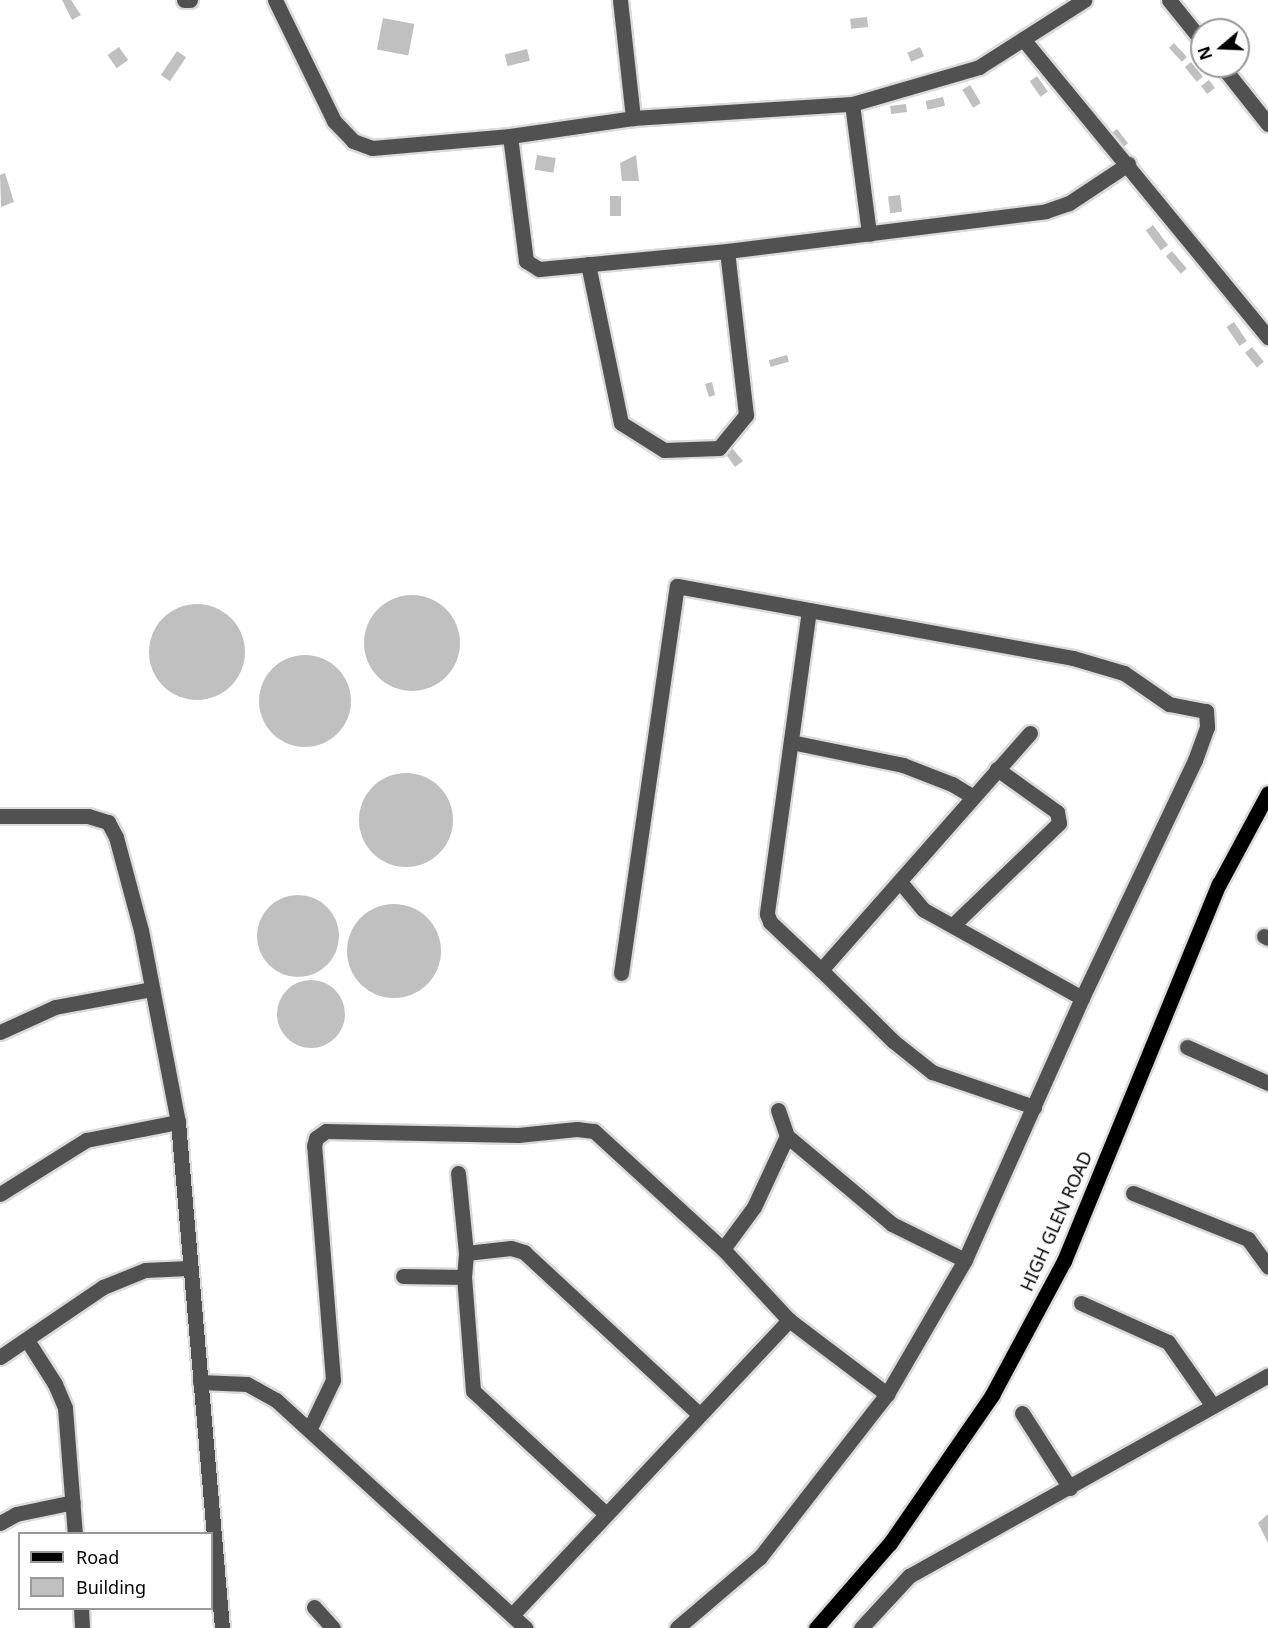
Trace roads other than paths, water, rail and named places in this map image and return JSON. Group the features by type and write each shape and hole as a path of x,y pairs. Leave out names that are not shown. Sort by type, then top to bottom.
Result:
{"main road":[{"name":"HIGH GLEN ROAD","path":"817,1627 890,1543 992,1395 1058,1272 1219,884 1268,793"}],"street":[{"path":"184,0 190,0"},
{"path":"275,0 334,121 353,141 372,148 510,136 633,118 852,104 979,67 1084,0"},
{"path":"620,0 633,118"},
{"path":"1169,0 1190,26"},
{"path":"1023,39 1268,337"},
{"path":"1232,78 1268,124"},
{"path":"852,104 869,234"},
{"path":"510,136 528,264 539,269 727,251 1055,209 1128,164"},
{"path":"588,264 621,423 664,450 719,448 746,415 727,251"},
{"path":"621,973 675,589 683,584 809,610 1073,658 1124,674 1169,705 1206,711 1207,727 1195,760 1082,998 965,1260 887,1394 760,1557 677,1628"},
{"path":"809,610 767,914 770,922 893,1041 933,1072 1034,1107"},
{"path":"821,970 901,883 972,796 1030,733"},
{"path":"791,742 903,765 952,784 972,796"},
{"path":"953,925 1061,818 997,769"},
{"path":"0,816 88,816 108,822 116,837 141,930 178,1122 188,1268 222,1628"},
{"path":"901,883 915,902 1082,998"},
{"path":"0,1032 55,1007 152,989"},
{"path":"1187,1047 1268,1083"},
{"path":"778,1110 787,1136 892,1224 965,1260"},
{"path":"0,1194 86,1140 178,1122"},
{"path":"310,1428 333,1380 315,1146 323,1132 518,1135 577,1129 594,1131 723,1249 789,1320 887,1394"},
{"path":"723,1249 754,1208 787,1136"},
{"path":"458,1173 466,1253 464,1277 469,1373 473,1391 606,1514"},
{"path":"1133,1193 1248,1239 1268,1268"},
{"path":"466,1253 511,1248 524,1252 699,1414"},
{"path":"0,1357 103,1287 145,1270 188,1268"},
{"path":"403,1276 464,1277"},
{"path":"1081,1303 1167,1342 1214,1406"},
{"path":"512,1615 789,1320"},
{"path":"27,1340 55,1384 65,1408 75,1532"},
{"path":"861,1628 909,1576 1268,1376"},
{"path":"200,1382 247,1384 276,1400 310,1428 526,1628"},
{"path":"1022,1413 1070,1488"},
{"path":"0,1523 16,1514 73,1503"},
{"path":"314,1607 333,1628"},
{"path":"81,1610 82,1628"}]}
